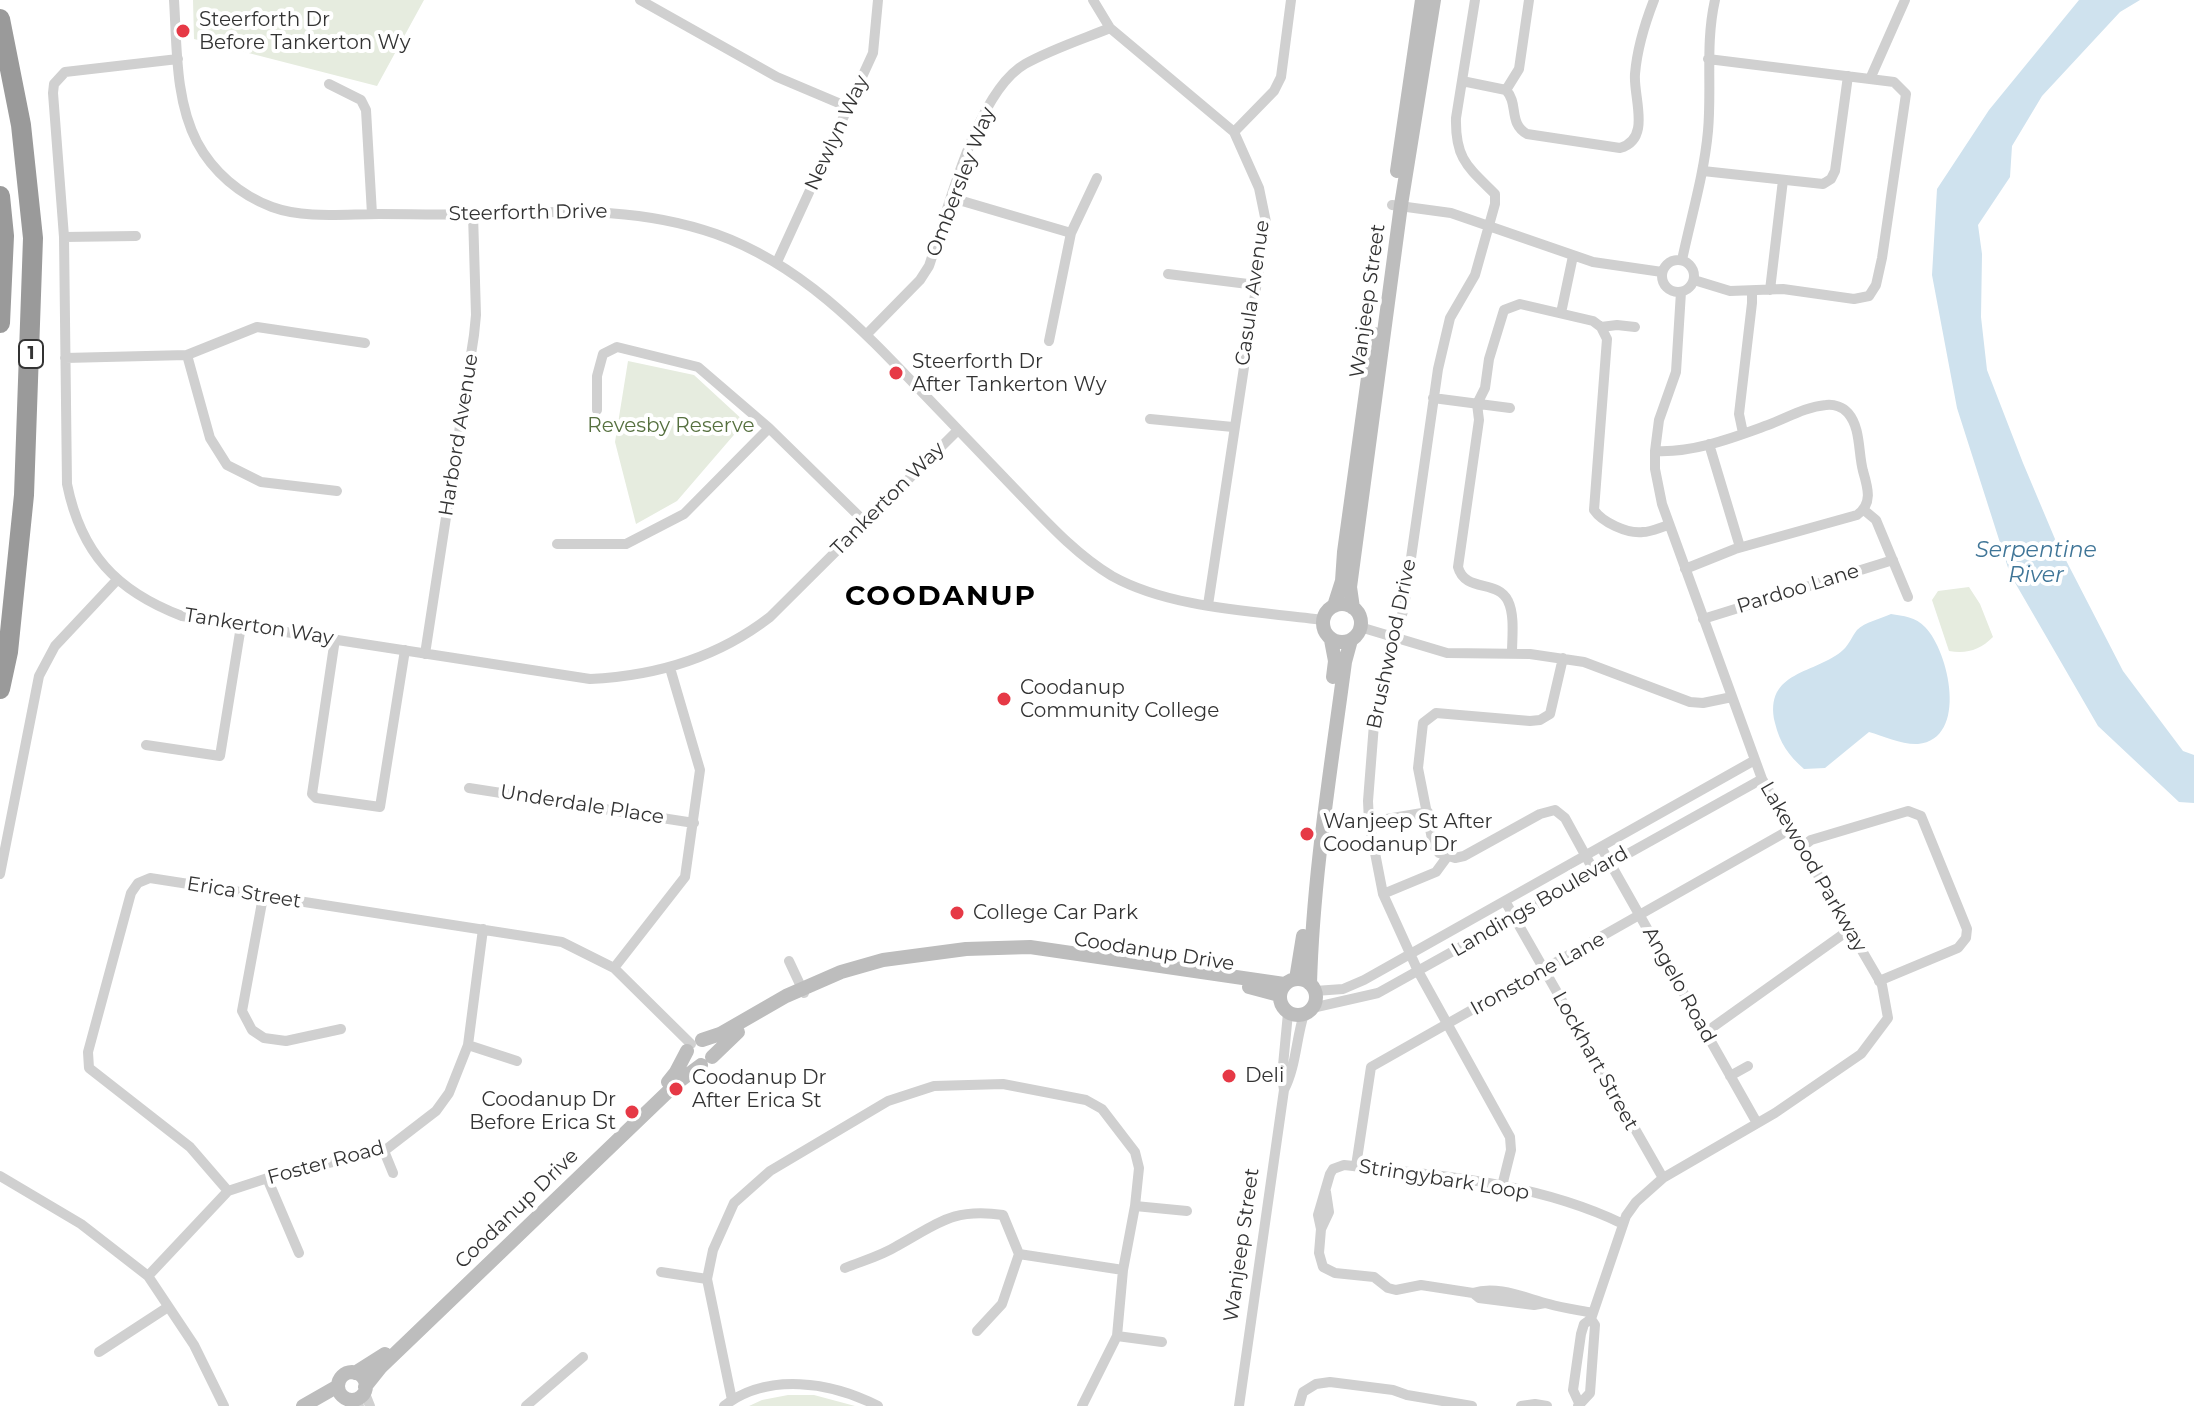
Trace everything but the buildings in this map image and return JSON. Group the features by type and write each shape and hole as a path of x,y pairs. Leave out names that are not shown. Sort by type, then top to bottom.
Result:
{"highway":[{"name":"1","path":"0,19 21,125 33,238 24,495 8,652 0,689"},
{"name":"1","path":"0,196 4,236 0,323"}],"main road":[{"name":"Wanjeep Street","path":"1353,608 1350,587 1422,0"},
{"name":"Wanjeep Street","path":"1334,606 1342,581 1397,205 1434,0"},
{"path":"1297,987 1316,997 1308,1011 1288,1013 1281,1005 1297,987 1314,908 1345,662 1351,640 1360,627 1359,617 1353,608 1344,605 1334,606 1323,620 1335,661 1297,987"},
{"path":"1331,640 1351,640"},
{"name":"Coodanup Drive","path":"354,1395 343,1375 355,1373 381,1357 414,1327 670,1080 693,1045 720,1034 769,1005 854,975 895,965 957,956 1002,954 1078,961 1253,988 1297,987"},
{"name":"Coodanup Drive","path":"303,1406 354,1395 677,1083 736,1033 803,992"},
{"path":"693,1045 711,1049 706,1061 691,1062 693,1045"},
{"path":"319,1406 354,1395 364,1380 355,1373"}],"street":[{"name":"Steerforth Drive","path":"174,0 186,113 196,140 213,165 245,195 285,210 308,214 473,214 570,210 629,213 701,229 777,262 815,289 867,334 1065,540 1110,575 1161,595 1208,605 1323,620"},
{"path":"640,0 777,77 848,107"},
{"name":"Newlyn Way","path":"777,262 873,53 878,0"},
{"name":"Casula Avenue","path":"1093,0 1110,28 1234,132 1259,188 1266,222 1208,605"},
{"path":"1234,132 1274,91 1281,77 1291,0"},
{"name":"Brushwood Drive","path":"1475,0 1455,137 1460,155 1470,171 1495,194 1490,228 1475,275 1450,318 1433,398 1398,639 1374,724 1369,768 1369,822 1383,894 1418,971 1510,1137 1511,1150 1502,1186"},
{"path":"1506,90 1519,69 1529,0"},
{"path":"1462,81 1499,86 1506,90 1513,97 1514,119 1522,132 1601,146 1620,148 1630,145 1636,137 1639,117 1634,77 1654,0"},
{"path":"1682,260 1703,171 1708,128 1708,59 1715,0"},
{"path":"1870,79 1905,0"},
{"name":"Ombersley Way","path":"867,334 920,280 929,266 974,135 996,92 1023,65 1110,28"},
{"name":"Tankerton Way","path":"178,59 65,72 54,84 53,103 64,237 67,484 72,508 86,541 116,581 154,606 182,616 241,626 590,679 638,675 670,668 725,646 754,629 958,430"},
{"path":"1694,280 1730,291 1792,289 1854,299 1869,296 1876,285 1906,94 1894,82 1708,59"},
{"path":"1703,171 1823,184 1831,179 1835,171 1848,76"},
{"path":"329,84 361,100 366,110 372,214"},
{"path":"1049,341 1071,233 1097,178"},
{"path":"1770,290 1783,180"},
{"path":"952,198 1071,233"},
{"path":"1397,205 1451,213 1593,262 1662,272"},
{"name":"Harbord Avenue","path":"425,654 474,335 473,214"},
{"path":"64,237 136,236"},
{"path":"1561,313 1573,256"},
{"path":"1673,260 1682,260 1690,264 1694,280 1689,288 1681,292 1671,290 1663,282 1662,272 1673,260"},
{"path":"1168,274 1256,285"},
{"path":"1743,433 1739,414 1752,291"},
{"name":"Lakewood Parkway","path":"1592,1316 1595,1325 1590,1393 1579,1404 1573,1390 1581,1334 1584,1324 1592,1316 1623,1224 1636,1202 1663,1178 1757,1123 1861,1054 1888,1018 1879,981 1762,779 1662,504 1655,451 1659,420 1676,372 1681,292"},
{"path":"1512,653 1510,605 1505,596 1497,590 1468,582 1461,576 1458,567 1479,420 1477,404 1485,388 1489,359 1504,310 1520,304 1593,321 1601,327 1607,339 1594,510 1600,519 1632,532 1669,525"},
{"path":"65,358 187,355 257,327 365,343"},
{"path":"1601,327 1635,327"},
{"path":"597,410 597,376 603,354 617,347 698,367 769,428 865,522"},
{"path":"187,355 210,438 227,465 261,482 337,491"},
{"path":"1433,398 1510,408"},
{"path":"1655,451 1689,450 1826,405 1846,410 1856,424 1859,455 1869,495 1864,510 1857,515 1740,547 1685,569"},
{"path":"1150,419 1233,427"},
{"path":"557,544 626,544 684,514 769,428"},
{"path":"1709,444 1740,547"},
{"path":"1864,510 1876,520 1908,597"},
{"name":"Pardoo Lane","path":"1703,619 1893,560"},
{"path":"0,874 39,676 47,657 116,581"},
{"path":"146,745 220,756 241,626"},
{"path":"1360,627 1447,653 1512,653 1563,658 1604,669 1690,702 1703,703 1732,697"},
{"path":"335,639 312,794 316,798 380,807 405,650"},
{"path":"1563,658 1550,714 1540,720 1514,721 1442,712 1423,723 1418,768 1435,850 1447,857 1464,856 1548,810 1555,810 1565,818 1594,871"},
{"path":"614,968 685,877 700,770 670,668"},
{"name":"Landings Boulevard","path":"1297,987 1343,989 1364,980 1755,760"},
{"name":"Landings Boulevard","path":"1308,1011 1378,993 1762,779"},
{"name":"Underdale Place","path":"469,788 694,823"},
{"path":"1802,847 1811,840 1908,811 1915,811 1921,816 1967,929 1966,938 1958,948 1879,981"},
{"path":"1369,822 1428,812"},
{"name":"Ironstone Lane","path":"1356,1166 1371,1067 1791,829"},
{"name":"Angelo Road","path":"1601,847 1757,1123"},
{"path":"1383,894 1436,872 1447,857"},
{"name":"Erica Street","path":"228,1191 190,1147 89,1068 88,1052 131,893 138,883 150,878 562,942 614,968 693,1045"},
{"path":"263,897 242,1011 252,1030 264,1038 286,1041 341,1029"},
{"name":"Lockhart Street","path":"1505,901 1663,1178"},
{"name":"Foster Road","path":"148,1276 228,1191 267,1178 384,1151 436,1111 449,1093 468,1045 483,929"},
{"path":"1706,1032 1849,930"},
{"path":"789,961 803,992"},
{"name":"Wanjeep Street","path":"1284,1090 1290,1079 1297,1034 1308,1011"},
{"name":"Wanjeep Street","path":"1239,1406 1284,1090 1282,1076 1288,1013"},
{"path":"468,1045 517,1061"},
{"path":"1730,1076 1748,1066"},
{"path":"878,1406 834,1387 788,1383 754,1391 728,1403 707,1279 713,1250 734,1203 770,1171 888,1101 934,1086 1003,1084 1086,1100 1102,1109 1135,1152 1139,1168 1123,1270 1117,1336 1082,1406"},
{"path":"384,1151 393,1173"},
{"name":"Stringybark Loop","path":"1592,1316 1534,1298 1483,1289 1473,1293 1421,1285 1396,1290 1374,1277 1335,1273 1323,1267 1319,1253 1321,1229 1318,1215 1333,1169 1344,1165 1356,1166 1525,1190 1605,1215 1623,1224"},
{"path":"0,1176 81,1224 148,1276 194,1345 224,1406"},
{"path":"267,1178 299,1253"},
{"path":"1135,1206 1187,1211"},
{"path":"845,1268 896,1247 940,1221 975,1211 1003,1215 1019,1254 1002,1304 977,1331"},
{"path":"1019,1254 1123,1270"},
{"path":"661,1272 707,1279"},
{"path":"99,1352 168,1307"},
{"path":"1117,1336 1162,1342"},
{"path":"526,1406 583,1357"},
{"path":"1299,1406 1303,1392 1316,1384 1330,1382 1393,1390 1472,1406"},
{"path":"354,1395 370,1406"},
{"path":"1521,1406 1547,1406"}],"green space":[{"path":"193,0 424,0 377,86 194,39"},
{"name":"Revesby Reserve","path":"628,361 694,375 745,422 677,501 636,524 615,442"},
{"path":"1969,587 1980,604 1993,637 1973,650 1949,651 1932,600 1938,591"},
{"path":"788,1395 814,1395 855,1406 749,1406"}],"water":[{"name":"Serpentine River","path":"2079,0 2140,0 2120,12 2042,96 2012,146 2010,177 1978,225 1982,254 1981,317 1987,370 2055,539 2123,671 2183,751 2194,755 2194,803 2179,802 2098,726 2010,574 1957,408 1932,275 1937,189 1989,110"},
{"path":"1891,614 1918,621 1934,639 1947,673 1950,693 1944,727 1934,739 1918,744 1869,732 1825,768 1804,769 1785,748 1777,730 1773,706 1777,693 1784,683 1843,650 1860,627"}],"place":[{"name":"Steerforth Dr Before Tankerton Wy","path":"183,31"},
{"name":"Steerforth Dr After Tankerton Wy","path":"896,373"},
{"name":"Coodanup Community College","path":"1004,699"},
{"name":"Wanjeep St After Coodanup Dr","path":"1307,834"},
{"name":"College Car Park","path":"957,913"},
{"name":"Deli","path":"1229,1076"},
{"name":"Coodanup Dr After Erica St","path":"676,1089"},
{"name":"Coodanup Dr Before Erica St","path":"632,1112"}],"district":[{"name":"COODANUP","path":"941,597"}]}
